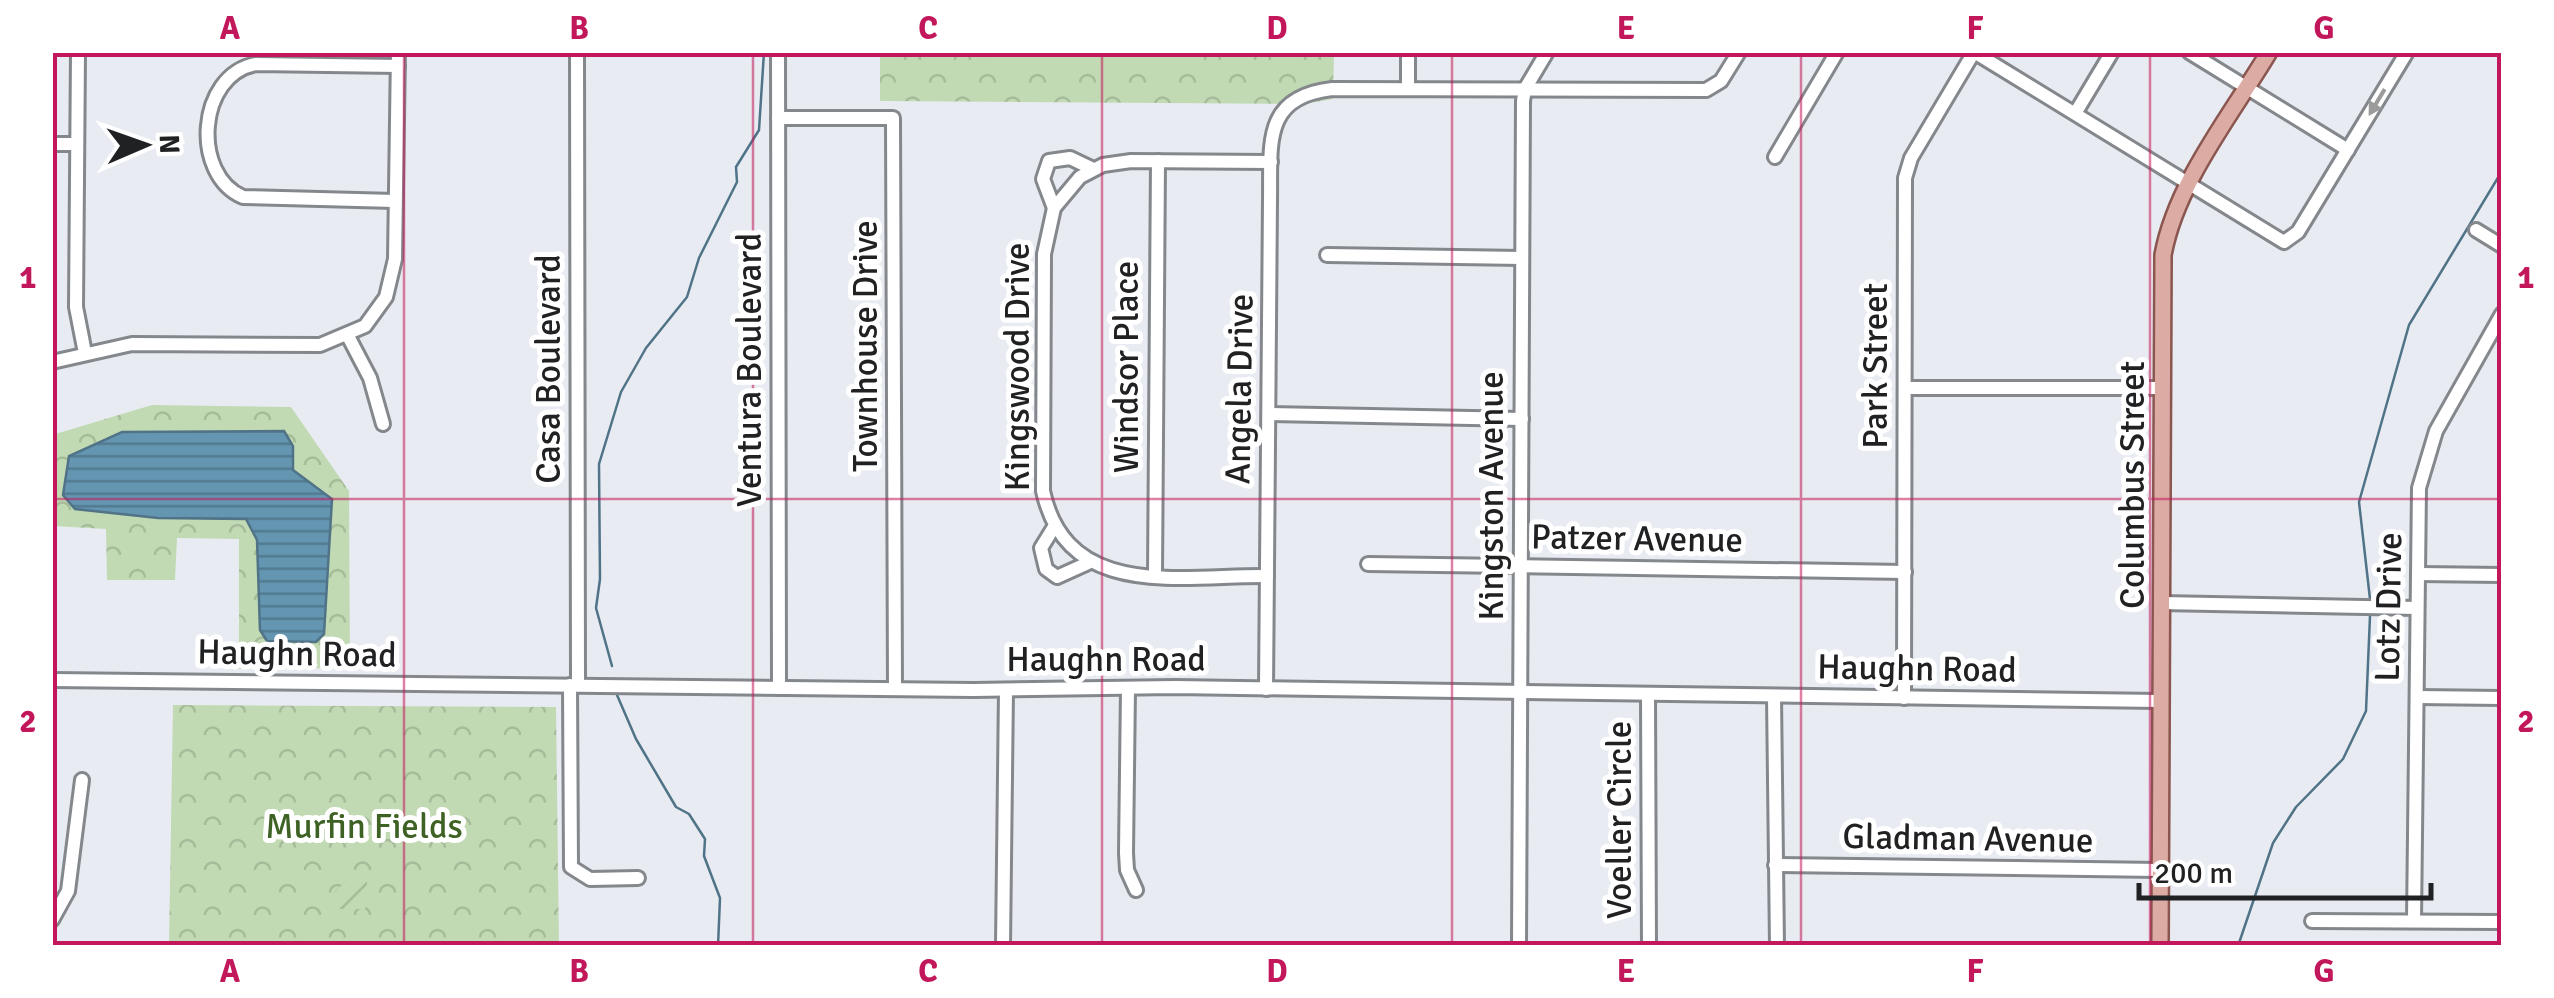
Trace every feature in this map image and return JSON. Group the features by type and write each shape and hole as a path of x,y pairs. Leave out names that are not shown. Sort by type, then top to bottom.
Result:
{"main road":[{"name":"Columbus Street","path":"2160,946 2164,255 2174,216 2190,184 2269,52"}],"street":[{"path":"78,52 76,307 85,353"},
{"name":"Casa Boulevard","path":"577,52 571,867 590,880 638,878"},
{"name":"Ventura Boulevard","path":"778,52 779,688"},
{"path":"1408,52 1408,89 1706,90 1721,82 1739,52"},
{"name":"Kingston Avenue","path":"1520,946 1525,89 1547,52"},
{"path":"1775,157 1837,52"},
{"path":"1974,52 2280,240 2292,240 2405,53"},
{"name":"Park Street","path":"1904,698 1905,178 1911,158 1974,52"},
{"path":"2076,112 2112,52"},
{"path":"2189,52 2348,150"},
{"path":"52,362 132,344 304,347 348,336 374,317 392,280 396,201 398,60 245,66 217,86 211,122 215,176 243,197 396,201"},
{"name":"Angela Drive","path":"1266,689 1271,162 1275,124 1296,99 1332,89 1408,89"},
{"name":"Townhouse Drive","path":"778,118 894,118 895,689"},
{"path":"52,144 77,144"},
{"name":"Kingswood Drive","path":"1054,208 1044,185 1045,165 1062,157 1091,168 1158,160 1271,162"},
{"name":"Windsor Place","path":"1155,575 1158,160"},
{"name":"Kingswood Drive","path":"1091,168 1054,208 1044,254 1042,472 1054,527 1088,563 1121,574 1267,576"},
{"path":"2476,230 2502,246"},
{"path":"1327,256 1522,258"},
{"name":"Lotz Drive","path":"2414,921 2419,488 2425,458 2502,314"},
{"path":"348,336 370,378 383,424"},
{"path":"1906,388 2163,388"},
{"path":"1268,414 1522,419"},
{"name":"Kingswood Drive","path":"1054,527 1041,548 1046,569 1065,576 1088,563"},
{"name":"Patzer Avenue","path":"1368,564 1904,572"},
{"path":"2418,574 2502,575"},
{"path":"2161,603 2418,608"},
{"name":"Haughn Road","path":"52,680 1266,689 2160,701"},
{"path":"1128,688 1126,853 1127,870 1136,890"},
{"path":"1003,946 1006,690"},
{"name":"Voeller Circle","path":"1648,694 1649,946"},
{"path":"1774,696 1777,946"},
{"path":"2416,697 2502,698"},
{"path":"52,920 68,890 82,780"},
{"name":"Gladman Avenue","path":"1776,865 2160,870"},
{"path":"2312,920 2502,922"}],"green space":[{"path":"1099,52 1205,53 1189,61 1099,64"},
{"path":"880,53 1334,53 1333,99 1305,104 880,101"},
{"path":"959,53 1077,53 1077,71 1005,70"},
{"path":"152,405 291,407 349,491 350,668 239,669 239,539 177,538 175,580 107,580 106,529 53,526 52,435"},
{"name":"Murfin Fields","path":"173,705 556,707 559,945 169,946"},
{"path":"367,876 367,909 333,909 334,892 349,878"}],"water":[{"path":"284,431 293,446 293,470 332,499 324,634 316,642 267,641 260,630 257,540 246,519 158,518 75,509 63,495 69,456 122,432"}],"waterway":[{"path":"612,666 596,608 600,579 599,464 621,392 646,348 687,297 699,258 737,182 736,167 759,130 764,52"},
{"path":"2370,599 2359,502 2409,325 2502,171"},
{"path":"2238,946 2273,843 2296,807 2343,759 2366,711 2370,616"},
{"path":"617,695 636,739 676,807 689,814 705,839 704,856 720,898 718,946"}]}
